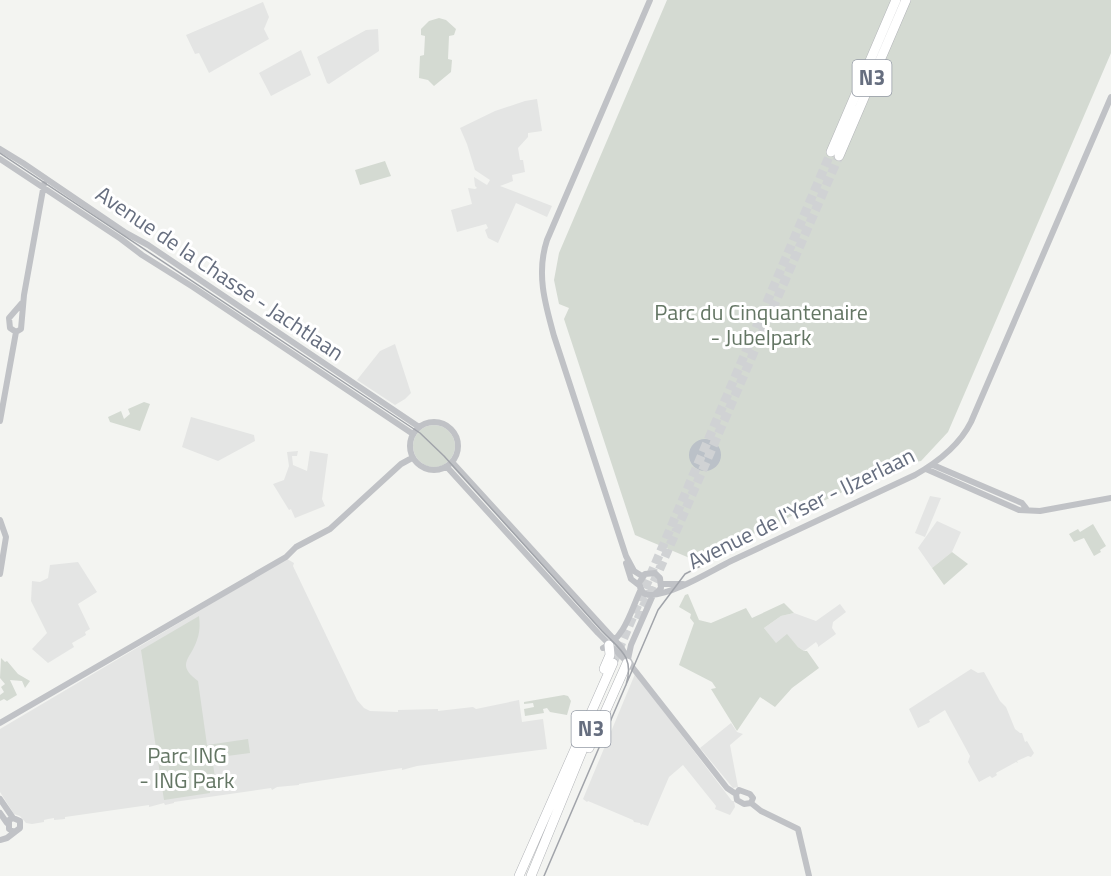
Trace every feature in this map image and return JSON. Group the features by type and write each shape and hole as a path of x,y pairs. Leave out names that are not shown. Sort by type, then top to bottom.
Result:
{"highway":[{"name":"N3","path":"896,0 835,154 906,0"},
{"path":"562,778 574,738 610,655 609,645"},
{"name":"N3","path":"519,876 562,778 625,664"},
{"path":"531,876 566,793 597,734 625,664"}],"street":[{"path":"642,576 634,571 626,556 547,313 541,276 546,244 650,0"},
{"name":"Avenue de l'Yser - IJzerlaan","path":"654,594 684,584 926,469 954,447 971,422 1111,97"},
{"name":"Avenue de la Chasse - Jachtlaan","path":"0,149 419,427"},
{"name":"Avenue de la Chasse - Jachtlaan","path":"0,159 413,434"},
{"path":"0,421 16,332 20,331 20,312 46,178"},
{"path":"16,332 10,328 8,322 10,315 20,312"},
{"path":"435,422 445,425 456,436 458,447 449,465 438,470 426,469 412,458 410,447 413,434 419,427 435,422"},
{"path":"0,723 330,529 401,464 412,458"},
{"path":"449,465 609,645 728,788 736,794 735,797 740,802 748,804 751,802"},
{"path":"933,465 1022,503 1026,508"},
{"path":"926,469 1019,510 1026,508 1040,511 1111,498"},
{"path":"0,520 6,537 0,574"},
{"path":"626,556 631,579 646,594 654,594"},
{"path":"625,664 654,594 662,584 655,573 642,576"},
{"path":"609,645 620,635 640,588 642,576"},
{"name":"Avenue de l'Yser - IJzerlaan","path":"662,584 684,584"},
{"path":"736,794 740,790 747,792 753,798 751,802"},
{"path":"0,799 13,818 18,819 21,823 19,830 10,827 0,813"},
{"path":"751,802 757,809 798,830 809,876"},
{"path":"0,839 10,827 13,818"}],"shaded area":[{"path":"263,2 269,17 264,29 269,39 209,73 199,53 195,54 186,35"},
{"path":"378,29 379,51 329,84 327,83 317,57 366,30"},
{"path":"301,50 311,75 271,96 259,73"},
{"path":"537,99 542,131 528,133 528,137 518,148 525,172 512,175 513,181 500,186 552,206 547,217 516,203 498,243 488,238 485,230 488,228 486,224 457,232 451,210 472,204 468,188 477,188 474,177 487,185 490,180 475,170 460,128 495,111"},
{"path":"395,344 411,393 395,405 357,380 380,351"},
{"path":"191,417 254,435 255,441 218,461 182,447"},
{"path":"705,439 717,443 721,455 717,467 705,471 693,467 689,455 693,443"},
{"path":"298,451 297,456 292,456 293,465 307,471 310,451 328,454 322,499 325,506 295,518 273,484 284,480 289,466 287,452"},
{"path":"930,496 941,498 925,537 915,533"},
{"path":"937,521 961,532 952,552 932,568 918,548"},
{"path":"287,559 294,563 293,566 357,700 364,708 370,711 398,712 398,710 438,709 438,711 473,707 476,709 519,700 522,722 543,719 547,749 417,766 402,770 402,768 277,787 272,790 271,788 165,805 164,803 149,807 149,805 65,817 65,819 54,820 54,818 32,824 26,823 20,816 14,814 0,792 0,729"},
{"path":"78,562 97,592 78,604 90,629 85,632 86,635 72,643 74,647 48,663 32,649 47,633 31,601 32,581 40,582 48,578 50,565"},
{"path":"840,604 846,612 833,622 832,628 836,634 818,647 816,642 804,651 787,635 776,644 764,628 781,616 794,613 816,621"},
{"path":"971,669 978,673 984,672 1000,701 1006,707 1015,729 1022,733 1025,742 1027,741 1034,753 1031,757 1017,761 1018,763 996,773 994,777 990,776 979,782 968,762 970,756 945,710 918,728 909,709"},
{"path":"635,674 734,801 735,807 730,815 715,809 716,806 683,765 669,777 648,826 583,799"},
{"path":"731,723 737,732 743,734 730,745 738,787 733,788 700,748"}],"green space":[{"name":"Parc du Cinquantenaire - Jubelpark","path":"667,0 891,0 827,150 842,157 907,0 1111,0 1111,53 948,432 921,461 900,465 700,559 692,559 635,535 564,319 569,308 559,304 554,280 559,253"},
{"path":"439,18 446,20 456,29 454,35 449,36 448,59 452,60 451,72 434,86 428,80 419,78 420,56 424,55 425,36 421,35 421,29 429,21"},
{"path":"385,161 391,176 360,185 355,170"},
{"path":"144,402 150,404 140,431 110,422 108,417 121,411 124,419 130,414 128,409"},
{"path":"434,425 442,426 449,431 454,438 454,454 449,461 442,466 434,467 426,466 419,461 414,454 413,446 414,438 419,431 426,426"},
{"path":"1093,524 1106,546 1094,556 1084,538 1074,542 1069,534 1078,529 1080,532"},
{"path":"952,552 968,564 944,585 932,568"},
{"path":"688,594 699,620 711,623 746,608 752,618 784,603 794,613 781,616 764,628 776,643 787,634 798,647 807,651 819,668 792,688 775,707 760,697 737,731 711,689 716,688 712,682 679,665 694,623 690,618 691,614 679,607 685,595"},
{"name":"Parc ING - ING Park","path":"199,616 198,637 186,666 198,681 207,745 248,739 250,753 212,758 217,790 164,800 141,650"},
{"path":"1,658 7,661 18,674 30,681 25,688 22,681 10,680 17,695 7,701 4,699 0,701 0,695 4,692 1,687 5,684 0,678"},
{"path":"568,696 571,701 567,715 550,712 547,708 543,709 544,713 525,716 524,709 534,707 533,703 524,704 524,702"}],"tunnel":[{"path":"613,663 831,152"},
{"path":"638,619 839,156"}],"tram line":[{"path":"0,153 420,433 444,456 624,654 628,667 626,685"},
{"path":"544,876 658,610 685,574 724,554"}]}
